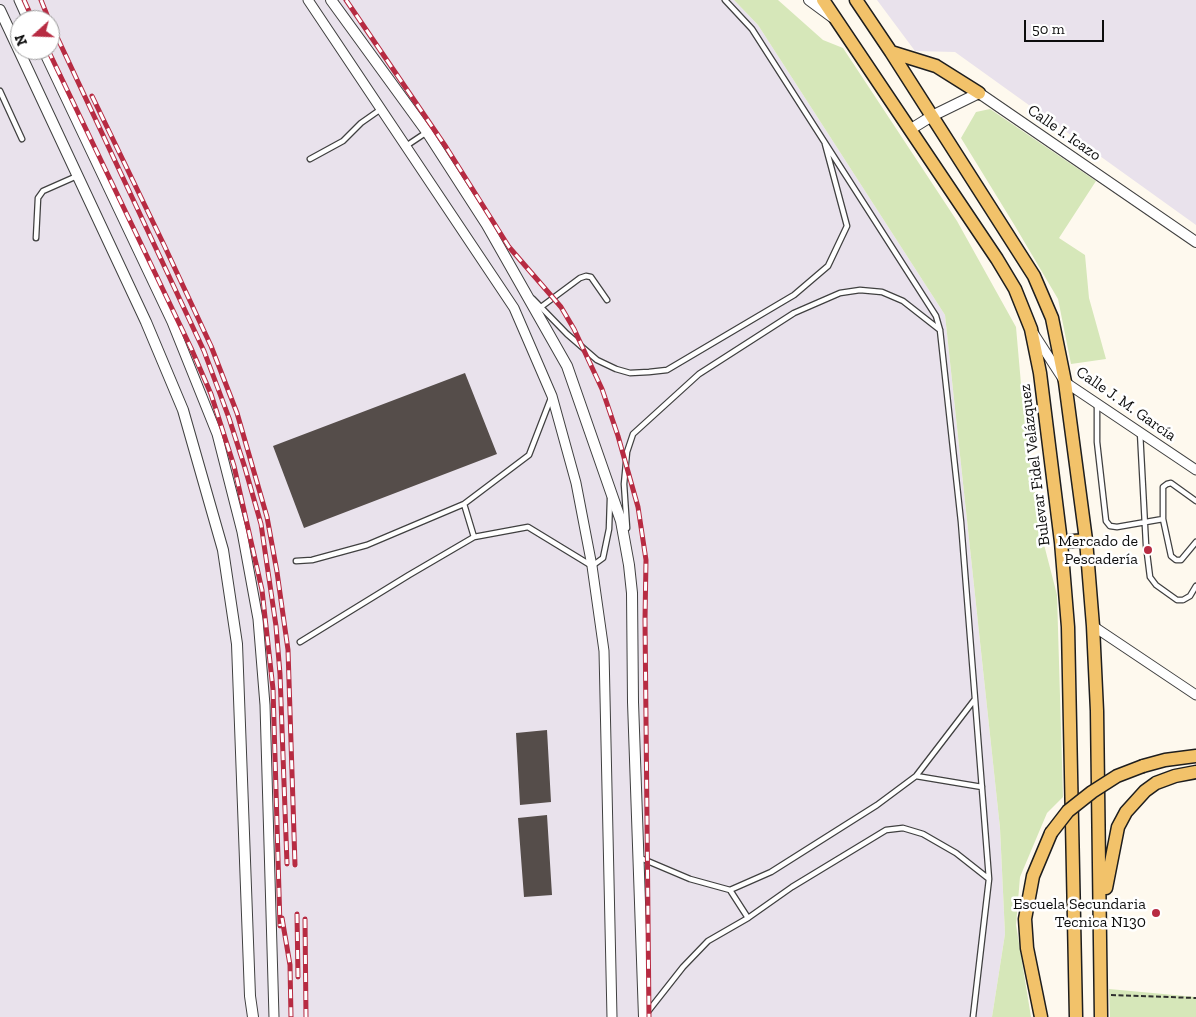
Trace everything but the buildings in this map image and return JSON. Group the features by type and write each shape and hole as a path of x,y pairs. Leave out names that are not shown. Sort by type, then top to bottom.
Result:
{"main road":[{"name":"Bulevar Fidel Velázquez","path":"823,0 997,258 1015,288 1031,329 1040,373 1061,542 1068,627 1076,1017"},
{"path":"858,0 867,17 1034,276 1052,318 1065,382 1086,540 1093,626 1097,711 1101,1017"},
{"path":"891,52 936,66 979,93"},
{"path":"1061,542 1086,540"},
{"path":"1041,1017 1027,948 1025,919 1033,876 1051,833 1068,811 1092,792 1117,776 1142,766 1165,760 1196,756"},
{"path":"1101,945 1108,876 1118,827 1126,812 1145,791 1156,783 1174,776 1196,772"}],"street":[{"path":"308,0 514,308 552,396 576,483 592,566 604,651 612,1017"},
{"path":"331,0 427,132 487,225 567,366 621,521 632,593 644,1017"},
{"path":"809,0 838,21"},
{"path":"0,10 146,322 183,410 222,550 237,644 242,726 250,996 253,1017"},
{"path":"47,60 172,322 217,434 242,532 258,618 265,705 274,1017"},
{"path":"911,129 932,116 979,93"},
{"name":"Calle I. Icazo","path":"979,93 1196,242"},
{"name":"Calle J. M. García","path":"1031,329 1065,382 1196,470"},
{"path":"1093,626 1196,695"}],"lane":[{"path":"726,0 752,29 823,138 936,316 940,330 961,522 989,879 973,1017"},
{"path":"0,91 22,139"},
{"path":"310,159 343,141 361,123 381,109"},
{"path":"406,146 427,132"},
{"path":"525,291 567,334 597,360 616,369 630,372 667,370 794,295 828,266 847,226 823,138"},
{"path":"36,238 38,198 43,191 77,176"},
{"path":"541,307 580,278 586,276 591,278 607,300"},
{"path":"629,565 624,484 627,452 633,434 699,374 794,313 840,293 860,290 882,292 903,301 940,330"},
{"path":"296,561 312,560 367,545 464,504 529,455 552,396"},
{"path":"1097,404 1097,442 1106,520 1110,526 1117,527 1163,519"},
{"path":"1140,432 1150,577 1156,586 1177,600 1183,600 1190,596 1196,586"},
{"path":"1196,501 1171,483 1164,487 1163,519 1171,556 1176,560 1181,560 1196,542"},
{"path":"300,642 474,537 528,527 592,566 603,558 609,529 611,491"},
{"path":"464,504 474,537"},
{"path":"638,857 690,879 730,890 771,872 878,805 916,776 975,699"},
{"path":"916,776 982,787"},
{"path":"644,1017 683,967 708,941 748,918 792,887 886,830 904,828 923,834 956,853 989,879"},
{"path":"730,890 748,918"}],"path":[{"path":"1101,994 1196,998"}],"shaded area":[{"path":"0,0 734,0 758,25 945,315 1000,828 1005,934 992,1017 0,1017"},
{"path":"877,0 1196,0 1196,225 955,52 915,51"}],"green space":[{"path":"734,0 778,0 823,40 843,48 957,221 1016,327 1021,384 1040,529 1057,595 1063,797 1047,813 1020,877 1016,925 1031,1017 992,1017 1005,934 1000,828 945,315 758,25"},
{"path":"990,109 1096,181 1059,238 1085,255 1089,298 1106,359 1071,364 1058,299 961,138 976,112"},
{"path":"1109,989 1196,997 1196,1017 1110,1017"}],"railway":[{"path":"24,0 28,10"},
{"path":"41,0 45,10"},
{"path":"346,0 446,147 509,247 561,307 574,329 602,389 618,436 638,507 646,560 649,1017"},
{"path":"60,43 204,351 229,418 261,524 276,626 280,674 287,864"},
{"path":"53,60 191,348 211,394 234,466 262,590 273,689 280,926"},
{"path":"92,96 211,346 237,413 267,517 288,650 295,865"},
{"path":"297,914 298,977"},
{"path":"282,918 290,965 291,1017"},
{"path":"305,919 306,1017"}],"place":[{"name":"Mercado de Pescadería","path":"1148,550"},
{"name":"Escuela Secundaria Tecnica N130","path":"1156,913"}]}
